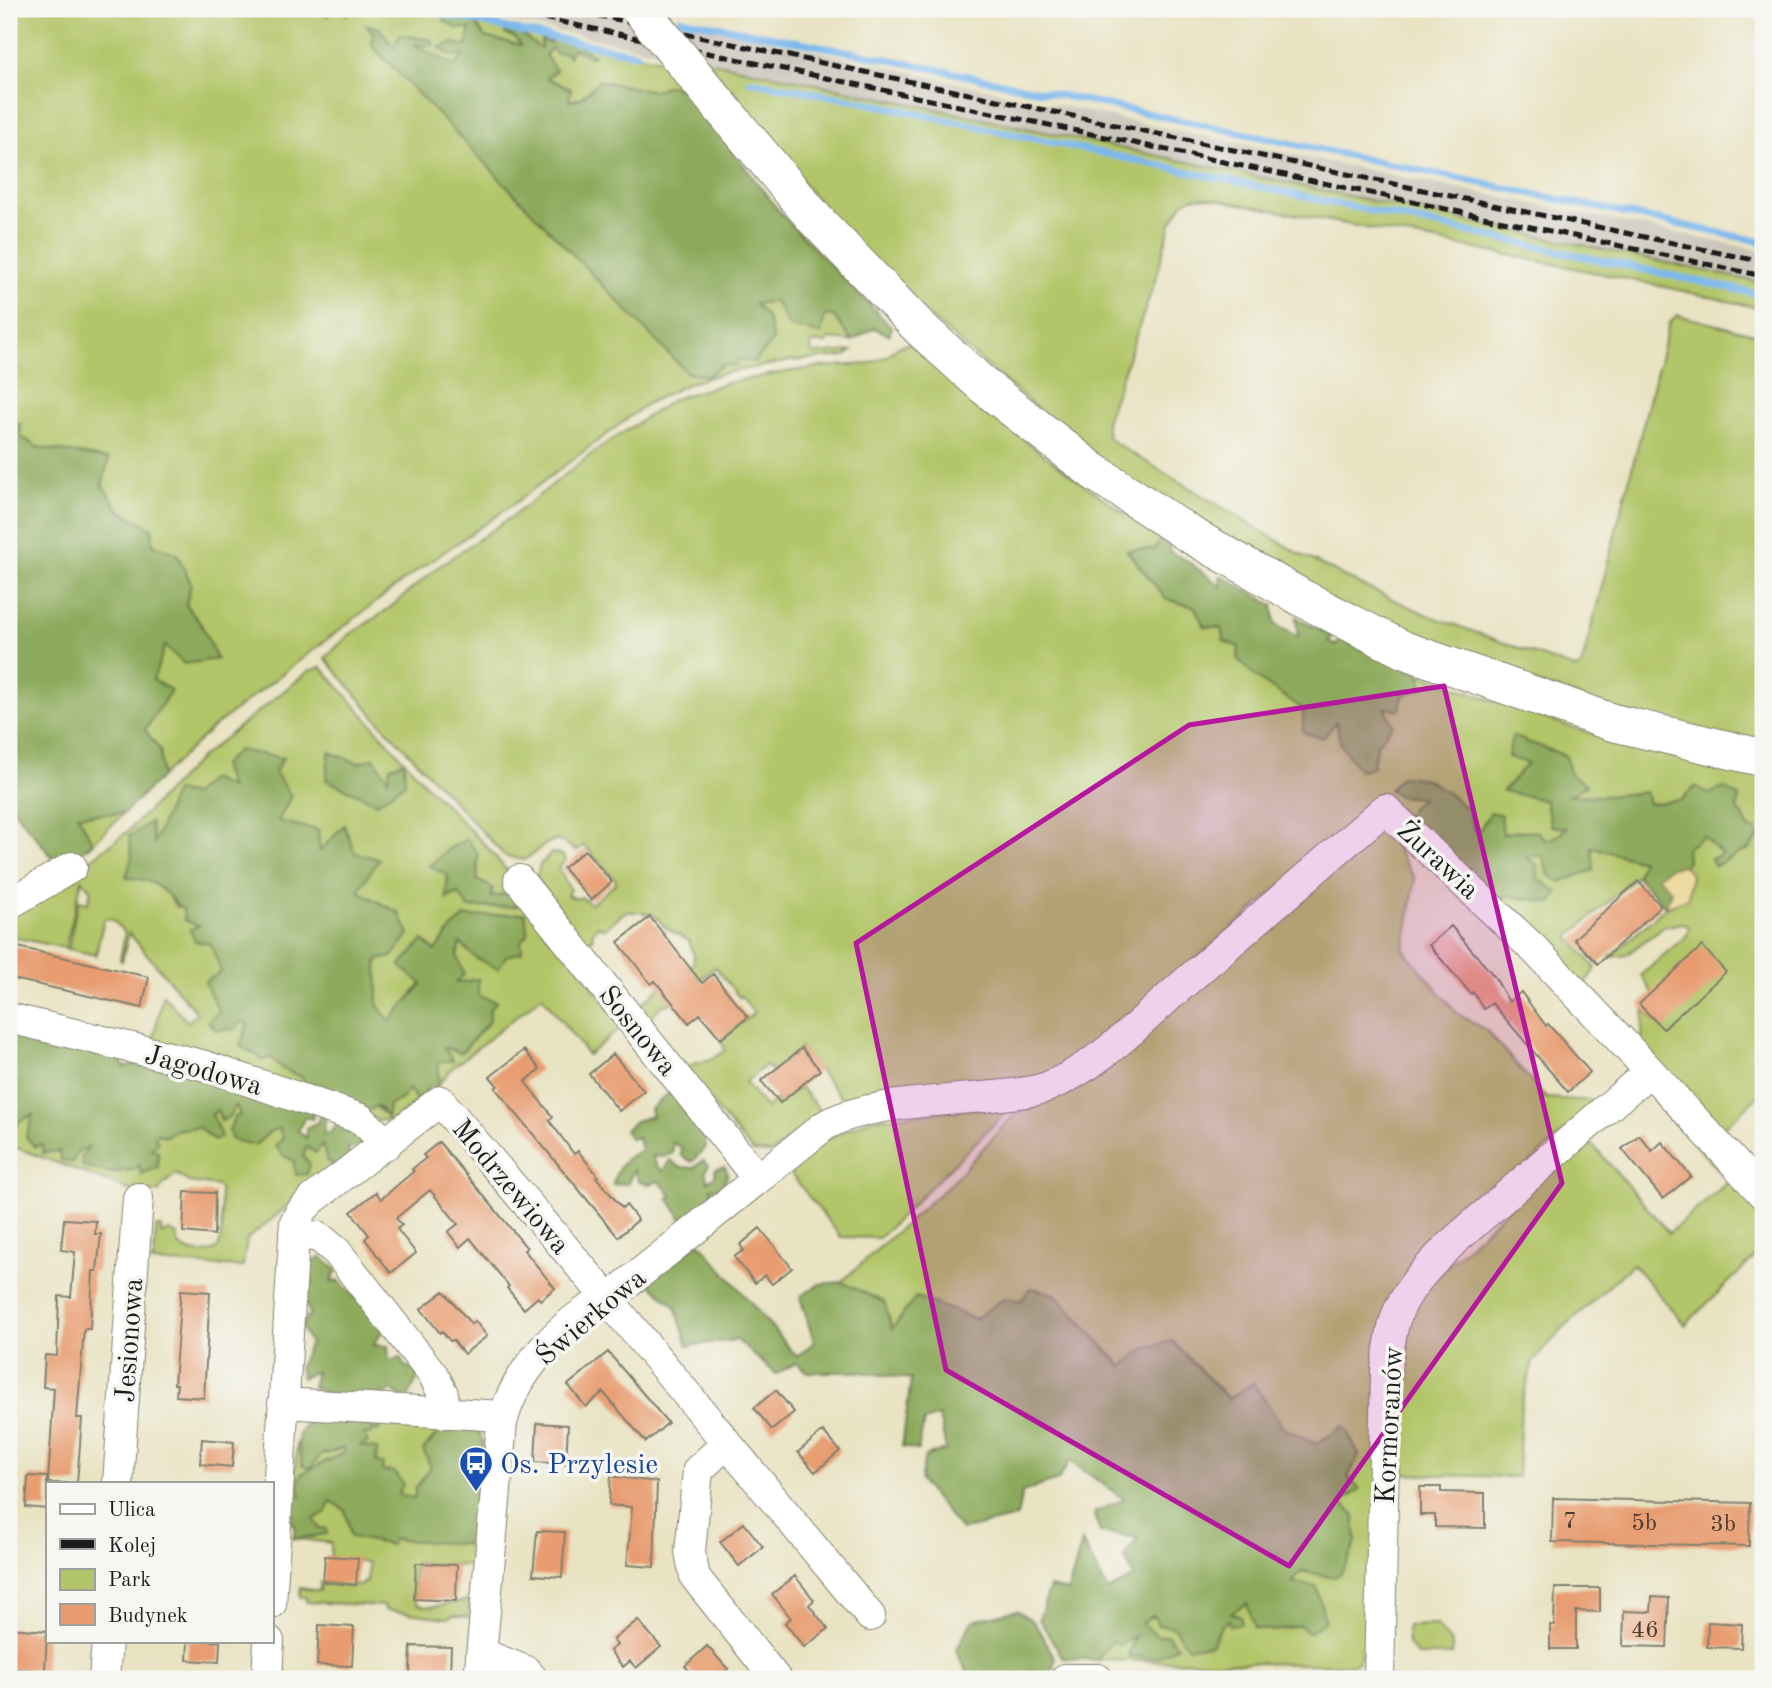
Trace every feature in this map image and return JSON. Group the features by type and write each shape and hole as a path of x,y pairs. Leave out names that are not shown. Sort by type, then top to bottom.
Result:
{"main road":[{"path":"640,9 815,219 920,328 984,386 1093,471 1189,534 1404,650 1524,694 1611,722 1763,758"}],"street":[{"name":"Żurawia","path":"1010,1094 1043,1089 1069,1078 1100,1056 1385,808 1534,949 1763,1194"},
{"path":"9,904 72,867"},
{"name":"Sosnowa","path":"519,880 758,1179"},
{"name":"Jagodowa","path":"9,1018 202,1065 362,1119 387,1144"},
{"name":"Kormoranów","path":"1378,1679 1387,1369 1395,1320 1406,1296 1426,1269 1454,1241 1650,1071"},
{"name":"Świerkowa","path":"480,1666 503,1416 526,1371 540,1352 589,1309 608,1299 837,1118 878,1109 1010,1094"},
{"name":"Modrzewiowa","path":"273,1570 297,1218 305,1206 440,1101 870,1616"},
{"name":"Jesionowa","path":"118,1482 138,1198"},
{"path":"294,1233 319,1237 337,1252 434,1376 443,1394 444,1413"},
{"path":"283,1403 503,1416"},
{"path":"727,1443 698,1470 690,1552 695,1577 776,1679"},
{"path":"104,1679 107,1642"},
{"path":"267,1679 269,1642"},
{"path":"480,1666 526,1671 533,1679"},
{"path":"1065,1679 1098,1679"}],"highlighted area":[{"path":"1444,686 1562,1183 1289,1566 946,1370 856,943 1189,725"}],"shaded area":[{"path":"450,9 607,9 734,33 1121,119 1763,251 1763,283 1045,131"}],"green space":[{"path":"9,9 312,9 328,16 328,9 338,9 347,15 346,9 421,9 446,14 444,20 470,29 467,46 440,47 450,55 463,56 455,66 412,45 432,40 394,47 367,26 722,365 736,359 754,304 775,301 789,326 824,315 834,316 852,341 829,339 827,343 811,343 812,354 852,351 845,356 790,361 724,373 689,383 648,403 330,637 212,728 162,776 160,750 145,730 170,690 153,680 165,645 202,626 186,605 191,583 177,554 153,544 152,528 120,511 102,485 108,459 37,447 20,436 21,425 9,420"},
{"path":"446,14 473,19 485,37 520,45 515,37 505,34 510,28 541,48 541,39 550,43 550,39 570,41 594,55 591,58 573,48 569,57 567,53 556,53 552,48 545,55 556,70 547,78 571,89 569,101 581,98 599,81 653,91 669,85 685,89 782,215 892,328 889,335 874,328 852,341 834,316 825,315 821,334 789,326 775,301 755,304 767,317 773,340 755,362 736,359 737,366 722,365 708,376 687,373 372,46 373,33 366,25 379,28 394,47 400,35 432,40 434,45 414,45 455,66 463,56 450,55 439,47 454,43 467,46 470,29 457,28 444,21"},
{"path":"473,19 510,28 505,33 515,37 521,46 485,37"},
{"path":"518,31 568,41 550,44 541,40 541,48 533,45"},
{"path":"569,41 662,60 685,89 669,85 653,91 600,81 580,98 569,101 547,77 545,55 552,48 573,48 591,58"},
{"path":"707,61 1763,283 1763,309 1484,250 1204,197 1192,198 1183,203 1171,223 1154,284 1106,422 1108,437 1115,443 1298,553 1428,615 1576,669 1581,666 1583,660 1669,323 1677,315 1763,336 1763,747 1674,728 1433,649 1280,576 1105,467 867,263"},
{"path":"910,343 1032,446 1162,539 1154,549 1127,551 1166,599 1195,607 1204,626 1221,628 1239,647 1238,659 1271,688 1308,710 1336,722 1341,745 1372,768 1377,744 1393,725 1385,708 1402,695 1421,674 1602,737 1763,776 1763,1092 1719,1132 1641,1048 1644,1010 1663,1029 1652,993 1641,975 1687,935 1689,927 1683,923 1663,927 1626,955 1610,957 1666,907 1688,898 1691,875 1684,865 1687,861 1685,849 1703,836 1722,854 1716,866 1731,856 1748,850 1747,827 1740,814 1708,794 1649,804 1646,792 1607,796 1567,795 1529,763 1545,800 1566,828 1559,835 1546,841 1518,831 1503,835 1480,829 1473,830 1401,776 1389,790 1399,796 1423,798 1407,818 1383,796 1096,1047 1053,1074 845,1102 801,1048 773,1072 766,1065 745,1082 766,1108 776,1099 780,1103 800,1087 823,1114 771,1153 753,1152 682,1068 711,1059 725,1051 721,1039 754,1013 741,996 739,997 715,967 674,1002 661,1006 651,1017 652,1025 640,1014 639,1003 641,1005 662,985 676,981 693,964 694,955 689,941 666,928 655,916 642,912 625,912 604,929 598,926 592,933 593,939 582,946 536,878 540,865 551,853 562,855 566,860 558,868 570,889 567,895 577,899 581,897 591,904 615,884 616,880 584,845 576,851 560,841 554,841 524,860 505,856 376,718 325,658 349,635 387,610 438,567 514,515 594,452 674,399 726,383 774,374 818,367 868,364"},
{"path":"9,420 21,425 20,436 37,447 109,459 102,485 120,511 152,528 153,544 177,554 191,583 186,605 202,626 217,659 184,664 165,646 153,680 171,690 145,730 160,750 162,776 124,813 78,815 93,843 61,868 9,804"},
{"path":"1162,539 1169,544 1170,552 1186,560 1221,586 1220,575 1273,605 1275,624 1298,637 1296,617 1333,637 1328,641 1336,646 1339,640 1421,674 1422,689 1403,695 1400,710 1385,708 1393,725 1377,744 1372,768 1359,770 1341,745 1336,722 1323,738 1303,732 1303,709 1257,678 1238,659 1239,647 1224,641 1221,628 1204,626 1195,607 1166,599 1127,550 1154,549"},
{"path":"321,667 516,881 622,1027 588,1055 542,996 451,1069 439,1084 438,1060 452,1061 443,1046 461,1053 489,1022 490,1009 496,1002 478,996 455,983 464,974 457,956 460,943 476,958 452,928 435,952 423,941 422,983 390,1022 378,1006 377,960 399,913 358,891 320,852 230,788 146,878 169,895 175,906 183,909 200,926 211,944 242,1021 249,1024 251,1053 270,1057 283,1069 330,1092 375,1106 387,1117 389,1105 402,1099 409,1088 417,1101 392,1121 378,1120 153,1040 163,995 188,1022 197,1013 129,933 122,961 120,960 125,933 112,919 105,919 103,922 96,955 68,949 78,901 88,903 91,890 82,880 65,948 9,936 9,908 83,865 127,832 200,758 309,671","holes":["478,854 477,880 490,897 458,893 446,899 448,876 430,865"]},
{"path":"1512,736 1566,756 1570,774 1587,785 1569,796 1646,792 1649,804 1681,800 1695,786 1708,794 1724,788 1739,797 1737,810 1749,829 1756,829 1758,839 1747,849 1715,866 1711,859 1722,854 1703,836 1686,849 1687,861 1684,865 1670,867 1671,890 1666,907 1637,876 1642,861 1592,847 1594,870 1560,882 1549,875 1543,856 1526,856 1537,866 1538,879 1558,893 1551,903 1505,895 1500,902 1407,818 1410,809 1422,798 1399,796 1389,790 1401,776 1426,779 1468,810 1474,830 1480,829 1491,812 1501,815 1503,834 1518,831 1538,832 1546,840 1559,835 1566,828 1551,826 1545,800 1503,791 1528,763 1508,757"},
{"path":"238,750 283,758 275,772 291,796 278,821 318,830 320,851 344,825 355,853 379,859 358,891 399,913 409,934 392,957 377,960 378,1006 390,1021 422,984 400,966 423,940 435,951 452,928 465,917 525,913 528,935 521,940 522,952 506,956 498,969 476,958 460,943 457,956 464,974 456,983 478,979 478,996 496,1001 490,1009 489,1021 461,1053 444,1047 453,1061 438,1061 439,1084 436,1087 427,1087 428,1092 417,1101 409,1089 402,1099 389,1105 387,1118 376,1106 370,1110 330,1099 330,1092 325,1088 323,1092 313,1083 306,1086 302,1077 283,1069 270,1057 263,1061 240,1046 248,1024 242,1021 236,1029 216,1030 208,1021 219,1011 204,982 221,972 211,944 195,941 190,929 199,926 184,920 183,909 162,890 148,882 126,878 132,856 129,837 150,822 154,843 175,791 193,795 210,779 230,788 222,765"},
{"path":"329,752 358,763 374,758 388,779 390,767 404,761 405,783 377,803 326,780"},
{"path":"124,813 93,843 77,815"},
{"path":"1370,832 1395,832 1414,850 1394,844 1415,879 1404,950 1458,1014 1487,1031 1546,1098 1599,1101 1406,1274 1370,1646 1362,1647 1357,1663 1097,1660 1112,1640 1135,1635 1129,1656 1177,1647 1167,1635 1158,1636 1142,1624 1154,1614 1173,1627 1211,1645 1221,1626 1230,1619 1230,1613 1248,1602 1274,1631 1300,1625 1292,1584 1301,1571 1337,1575 1356,1543 1341,1502 1348,1477 1343,1426 1316,1445 1284,1429 1253,1383 1229,1399 1172,1341 1145,1348 1123,1367 1055,1294 1030,1288 1021,1301 1005,1298 975,1319 916,1297 892,1329 884,1302 841,1282 951,1183 1013,1116 1100,1069"},
{"path":"467,839 478,854 477,880 493,888 491,897 514,892 518,906 469,908 458,893 446,899 448,876 430,866 448,849"},
{"path":"1591,847 1642,861 1637,876 1569,937 1596,968 1582,987 1500,902 1505,895 1551,903 1558,892 1538,879 1525,855 1543,856 1549,875"},
{"path":"9,1025 119,1055 124,1067 136,1064 135,1055 314,1112 312,1119 305,1117 298,1130 306,1138 306,1128 318,1122 320,1113 326,1117 323,1134 330,1133 340,1118 365,1139 360,1148 348,1148 349,1157 337,1166 327,1161 322,1144 316,1153 307,1147 303,1156 310,1164 307,1174 296,1175 293,1160 285,1157 275,1146 283,1138 279,1128 271,1131 255,1145 232,1140 229,1131 234,1118 240,1115 236,1105 229,1117 222,1121 217,1110 212,1114 221,1137 214,1140 198,1127 175,1130 166,1136 158,1134 155,1137 158,1143 151,1149 158,1152 158,1167 141,1174 139,1164 136,1169 111,1173 82,1166 82,1156 89,1147 78,1151 72,1163 61,1160 59,1151 43,1153 42,1144 35,1147 26,1137 33,1114 18,1122 14,1131 9,1128"},
{"path":"669,1093 676,1093 704,1133 706,1147 692,1162 681,1155 682,1148 673,1143 673,1153 663,1157 653,1156 657,1166 663,1171 670,1160 680,1167 694,1168 703,1160 709,1165 705,1171 708,1181 715,1176 715,1169 725,1167 728,1174 723,1185 718,1189 711,1188 712,1197 685,1224 668,1198 672,1196 659,1181 650,1184 639,1182 634,1170 628,1183 613,1185 622,1164 641,1151 638,1137 631,1139 625,1130 635,1121 652,1116 650,1109"},
{"path":"1653,1093 1670,1106 1763,1210 1763,1249 1685,1325 1633,1264 1560,1331 1533,1362 1521,1405 1518,1477 1393,1474 1394,1375 1416,1295 1585,1136 1669,1233 1729,1181 1659,1107"},
{"path":"236,1104 240,1116 234,1118 229,1131 255,1145 271,1131 279,1128 283,1138 303,1156 307,1146 322,1143 337,1166 247,1239 241,1267 151,1262 154,1258 156,1227 161,1227 161,1234 170,1231 177,1235 178,1244 192,1252 203,1253 218,1248 222,1219 220,1189 217,1186 189,1182 176,1174 158,1192 132,1191 9,1145 9,1128 14,1131 18,1122 34,1114 42,1144 66,1151 91,1146 111,1173 136,1169 139,1163 142,1173 155,1137 159,1134 166,1136 175,1130 198,1127 214,1140 221,1137 212,1114 217,1109 221,1120"},
{"path":"1013,1105 879,1238 841,1237 787,1169 804,1151 870,1119"},
{"path":"699,1242 797,1357 814,1342 800,1297 819,1284 841,1282 884,1302 892,1329 916,1297 975,1319 1005,1298 1021,1301 1030,1288 1055,1294 1122,1367 1145,1348 1172,1341 1228,1399 1253,1383 1284,1429 1316,1444 1344,1426 1359,1455 1348,1477 1360,1490 1341,1502 1354,1515 1356,1543 1341,1573 1334,1577 1301,1571 1292,1583 1317,1587 1325,1621 1309,1633 1300,1625 1274,1631 1254,1628 1247,1603 1231,1613 1241,1617 1241,1624 1230,1626 1229,1620 1221,1626 1211,1645 1188,1647 1173,1627 1158,1625 1153,1615 1142,1624 1158,1636 1167,1635 1178,1646 1156,1658 1128,1656 1135,1636 1120,1645 1112,1641 1097,1660 1063,1658 1039,1619 1050,1587 1068,1591 1082,1542 1108,1591 1134,1577 1124,1556 1138,1538 1100,1532 1094,1513 1124,1499 1070,1461 1058,1480 1022,1492 1017,1517 961,1530 920,1481 925,1456 946,1450 939,1416 924,1421 918,1450 902,1447 911,1379 861,1372 808,1372 796,1363 776,1374 737,1340 688,1346 675,1306 647,1282"},
{"path":"321,1257 337,1270 331,1282 339,1281 385,1327 373,1345 388,1346 389,1361 401,1358 405,1367 416,1367 420,1373 408,1397 401,1397 391,1390 386,1395 381,1394 379,1400 331,1396 312,1387 316,1371 302,1378 299,1367 310,1343 301,1327 310,1313 300,1292 314,1282 301,1275 309,1263"},
{"path":"315,1419 383,1422 378,1431 373,1428 372,1434 364,1434 368,1442 361,1446 377,1449 376,1463 383,1464 382,1471 395,1472 403,1484 398,1494 415,1498 415,1489 431,1467 423,1450 438,1433 438,1425 474,1428 479,1431 483,1442 478,1520 472,1525 477,1545 392,1539 391,1545 351,1537 345,1510 331,1501 325,1513 314,1519 319,1528 327,1529 327,1534 293,1539 296,1527 292,1523 293,1498 301,1496 298,1484 301,1474 345,1452 343,1448 321,1455 310,1468 303,1466 298,1439 303,1427"},
{"path":"383,1422 438,1425 438,1433 423,1450 432,1467 415,1489 416,1499 398,1494 382,1471 359,1447 364,1433"},
{"path":"297,1442 303,1466 321,1455 343,1448 345,1452 301,1474 298,1484 301,1496 293,1498"},
{"path":"331,1500 391,1545 391,1539 477,1545 475,1585 472,1585 472,1566 416,1563 414,1568 416,1602 434,1606 470,1600 468,1617 454,1615 447,1618 385,1610 385,1606 306,1602 306,1597 300,1597 300,1588 320,1591 320,1582 350,1587 367,1582 368,1563 331,1557 331,1543 298,1539 314,1537 319,1528 314,1519"},
{"path":"1017,1610 1034,1622 1055,1658 1051,1679 971,1679 956,1651 972,1621"},
{"path":"1436,1625 1452,1644 1452,1655 1417,1655 1408,1644 1407,1626"}],"sand":[{"path":"1684,865 1691,875 1688,898 1666,907 1671,890 1657,877 1670,867"}],"building":[{"path":"585,850 612,882 591,900 563,868"},
{"path":"1638,881 1661,906 1598,964 1574,939"},
{"path":"650,917 702,983 713,974 748,1017 721,1039 700,1014 689,1023 655,981 651,984 618,942"},
{"path":"1451,926 1494,976 1509,1002 1521,992 1546,1026 1548,1024 1590,1072 1568,1092 1492,1003 1484,1009 1473,992 1471,994 1429,945"},
{"path":"9,945 149,977 142,1008 9,978"},
{"path":"1702,946 1726,972 1663,1029 1639,1004"},
{"path":"802,1048 820,1070 780,1103 761,1081"},
{"path":"524,1050 540,1069 525,1082 553,1117 549,1120 574,1154 578,1151 622,1208 626,1205 638,1220 618,1237 495,1088 498,1086 490,1077"},
{"path":"613,1054 644,1091 619,1111 589,1074"},
{"path":"1639,1135 1652,1151 1662,1142 1691,1176 1663,1199 1622,1149"},
{"path":"439,1142 527,1248 524,1250 555,1288 540,1300 538,1297 524,1309 470,1238 460,1247 448,1232 458,1224 430,1190 396,1218 402,1225 397,1229 416,1253 391,1273 365,1239 369,1235 351,1212 376,1192 381,1199 414,1171 412,1169 426,1158 423,1155"},
{"path":"185,1192 215,1193 214,1235 183,1232"},
{"path":"64,1219 96,1221 95,1234 101,1234 97,1271 93,1271 90,1329 84,1329 77,1418 82,1418 77,1482 48,1482 54,1388 43,1387 45,1355 57,1356 59,1296 71,1297 75,1252 61,1250"},
{"path":"760,1228 792,1268 772,1284 765,1275 755,1283 734,1257 744,1250 740,1245"},
{"path":"181,1290 210,1292 204,1398 176,1396 177,1384 174,1384"},
{"path":"444,1291 471,1324 475,1321 487,1336 464,1354 453,1340 450,1341 442,1331 440,1333 421,1309"},
{"path":"608,1352 668,1423 646,1442 603,1392 586,1407 568,1385"},
{"path":"776,1390 794,1412 772,1430 754,1408"},
{"path":"537,1423 568,1425 566,1464 535,1462"},
{"path":"823,1431 840,1451 815,1472 798,1452"},
{"path":"202,1439 234,1442 232,1467 200,1464"},
{"path":"28,1476 47,1477 46,1509 26,1507"},
{"path":"611,1476 657,1482 654,1567 627,1565 632,1507 609,1505"},
{"path":"1420,1487 1441,1487 1441,1492 1485,1493 1485,1528 1435,1527 1435,1515 1420,1515"},
{"path":"1553,1498 1750,1503 1749,1546 1552,1542"},
{"path":"744,1523 763,1547 739,1566 720,1542"},
{"path":"537,1531 565,1532 562,1577 533,1575"},
{"path":"325,1556 358,1558 356,1585 323,1582"},
{"path":"416,1563 457,1565 456,1601 414,1599"},
{"path":"795,1576 814,1600 809,1605 828,1629 804,1647 785,1623 791,1618 772,1594"},
{"path":"1555,1588 1600,1588 1600,1612 1576,1611 1576,1649 1550,1649"},
{"path":"1652,1597 1669,1598 1667,1647 1623,1646 1624,1611 1651,1612"},
{"path":"638,1620 661,1647 636,1668 630,1661 623,1667 610,1651 617,1645 613,1640"},
{"path":"1708,1622 1742,1624 1741,1648 1707,1647"},
{"path":"319,1625 354,1627 352,1666 317,1665"},
{"path":"9,1628 46,1631 45,1671 9,1668"},
{"path":"188,1642 220,1642 219,1662 187,1660"},
{"path":"411,1646 451,1647 450,1676 410,1674"},
{"path":"707,1646 728,1669 717,1679 697,1679 685,1666"}],"waterway":[{"path":"421,9 637,54"},
{"path":"680,19 882,58 1763,242"},
{"path":"750,81 859,101 1763,295"}],"railway":[{"path":"500,9 1763,276"},
{"path":"567,9 1763,262"}],"place":[{"name":"Os. Przylesie","path":"476,1493"}]}
